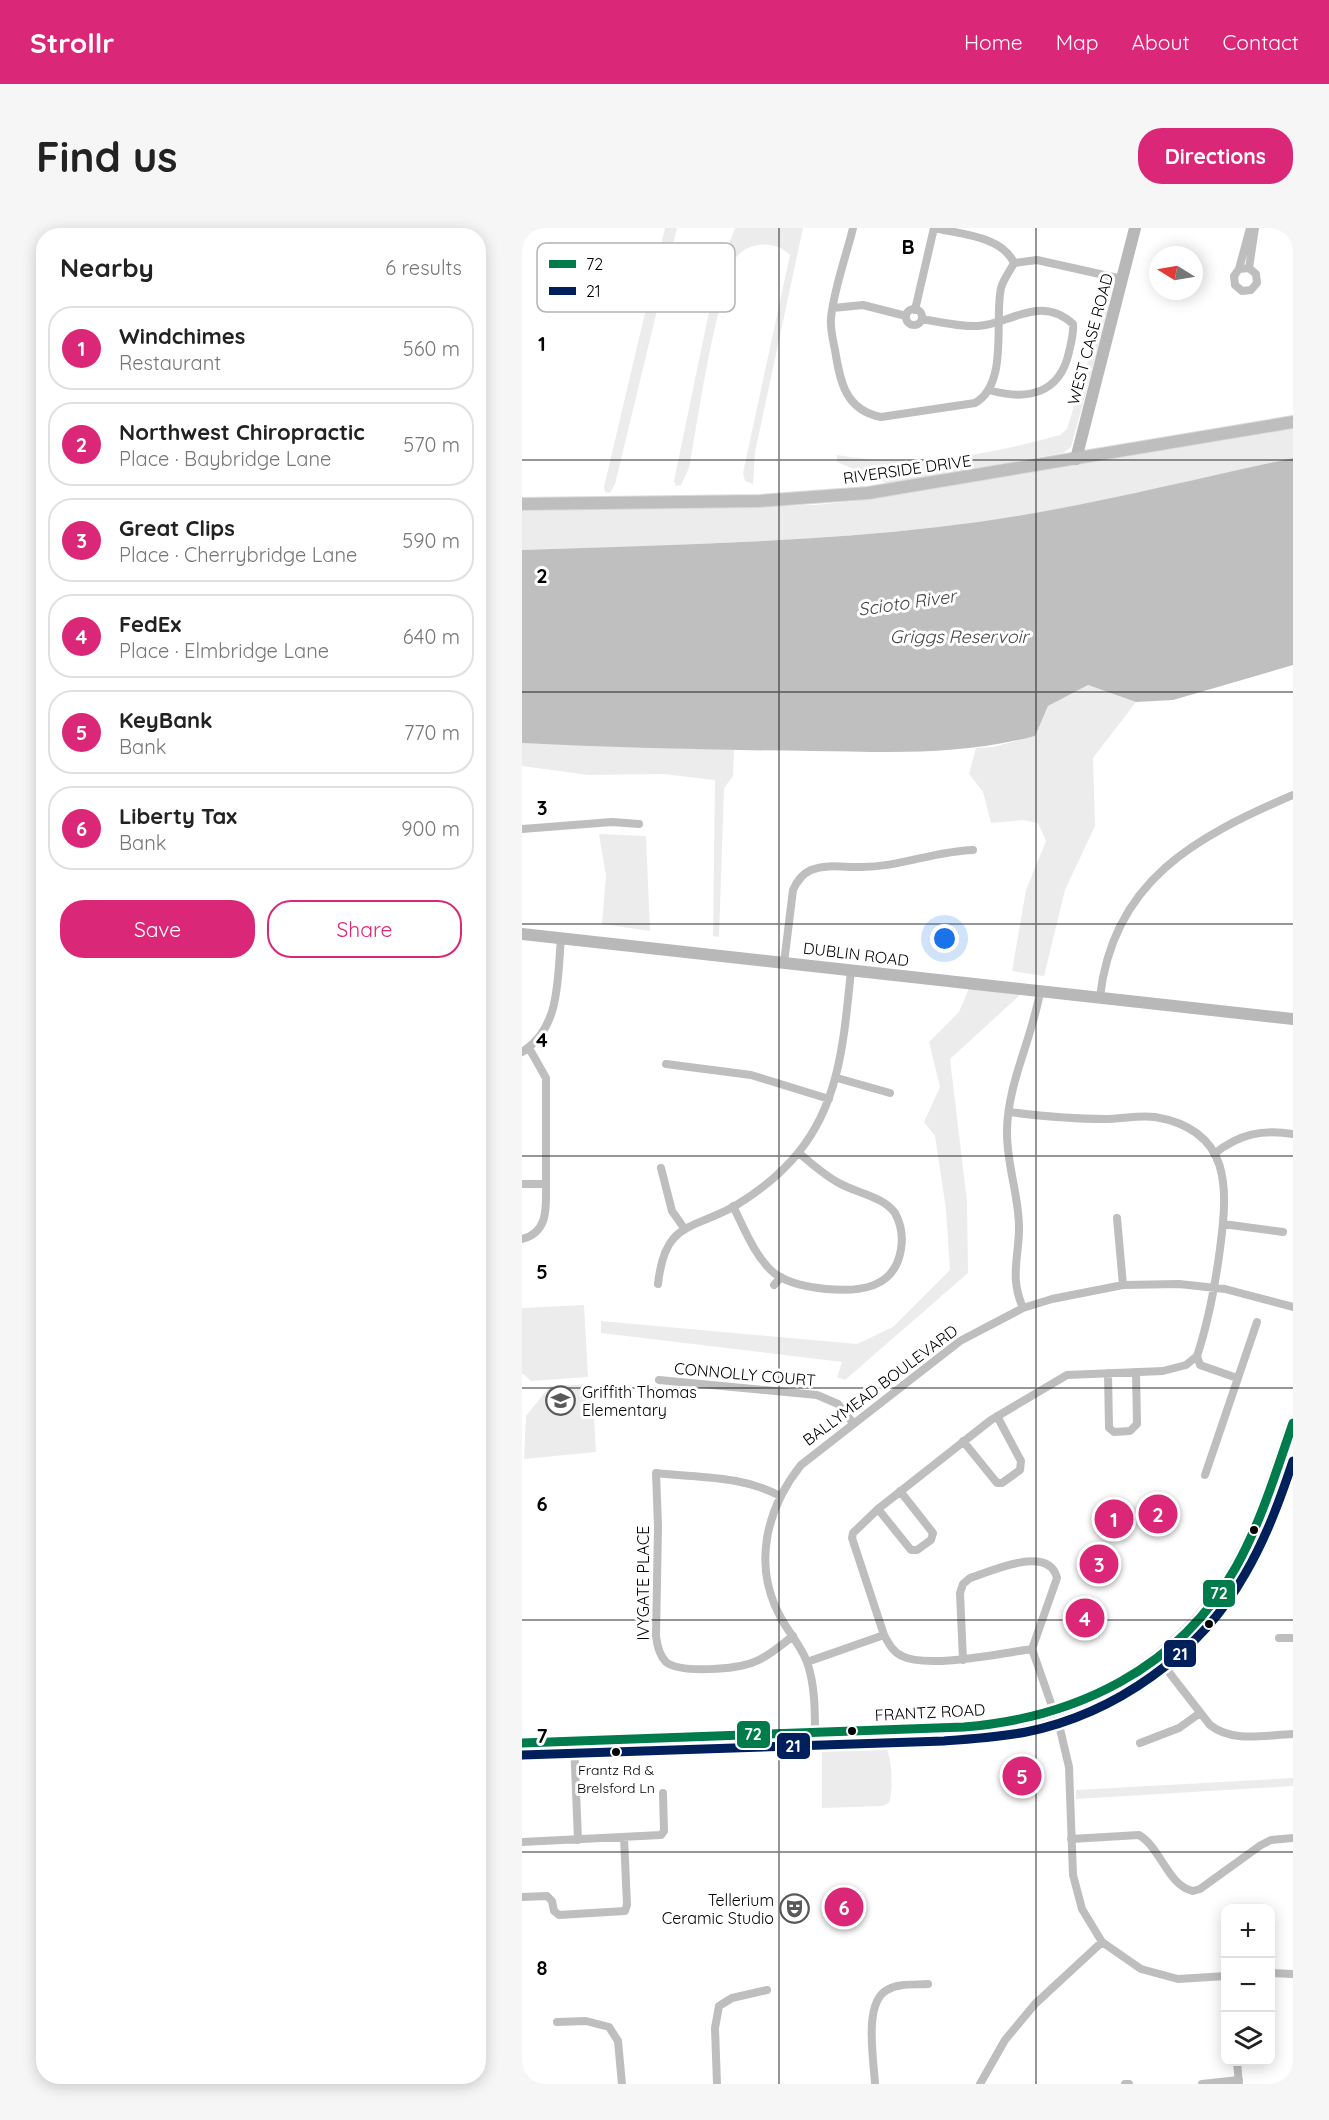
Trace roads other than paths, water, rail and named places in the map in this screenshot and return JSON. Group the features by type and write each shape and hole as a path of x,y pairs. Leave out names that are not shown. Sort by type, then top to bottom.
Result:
{"main road":[{"name":"WEST CASE ROAD","path":"1076,459 1135,228"},
{"name":"RIVERSIDE DRIVE","path":"522,504 760,501 858,494 1293,422"},
{"name":"DUBLIN ROAD","path":"522,934 1293,1019"},
{"name":"FRANTZ ROAD","path":"522,1743 986,1726 1053,1713 1111,1688 1157,1657 1198,1617 1233,1572 1268,1499 1292,1427"}],"street":[{"path":"853,228 831,324 840,381 848,398 856,406 880,417 975,403 989,390 999,350 1001,288 1014,263"},
{"path":"915,310 934,228 997,243 1009,252 1014,263"},
{"path":"1250,228 1244,269 1255,228"},
{"path":"1014,263 1038,260 1122,279"},
{"path":"833,308 863,305 906,316"},
{"path":"906,316 911,310 915,310 919,311 922,319"},
{"path":"922,319 965,326 987,325 1000,319 1038,311 1062,316 1073,324 1074,329 1065,368 1049,388 1031,394 1002,394 989,390"},
{"path":"906,316 912,325 916,325 922,319"},
{"path":"1100,997 1105,960 1111,942 1128,909 1153,878 1167,864 1204,838 1293,795"},
{"path":"522,829 612,822 639,824"},
{"path":"784,963 793,890 798,880 806,873 832,866 884,866 956,851 973,850"},
{"path":"522,1239 536,1232 544,1220 546,1184 546,1078 525,1050 547,1027 551,1015 561,939"},
{"path":"658,1284 664,1253 684,1228 733,1206 760,1190 798,1153 820,1120 837,1078 851,970"},
{"path":"1023,1308 1015,1282 1019,1232 1018,1208 1007,1148 1014,1081 1033,1026 1040,992"},
{"path":"666,1064 751,1075 829,1099"},
{"path":"837,1078 890,1093"},
{"path":"1009,1112 1053,1118 1158,1118 1188,1128 1214,1154 1225,1182 1223,1224 1215,1287 1197,1356 1200,1365 1237,1378"},
{"path":"1214,1154 1246,1134 1262,1132 1293,1134"},
{"path":"733,1206 765,1263 781,1277 815,1288 851,1291 867,1289 888,1276 901,1251 899,1221 887,1205 838,1183 798,1153"},
{"path":"661,1167 672,1211 684,1228"},
{"path":"522,1184 546,1184"},
{"path":"1117,1218 1124,1285"},
{"path":"1223,1224 1283,1232"},
{"path":"774,1285 781,1277"},
{"name":"BALLYMEAD BOULEVARD","path":"815,1734 815,1701 807,1662 774,1605 765,1566 766,1535 780,1496 801,1465 960,1341 1023,1308 1052,1299 1124,1285 1179,1284 1215,1287 1293,1307"},
{"path":"1204,1475 1257,1322"},
{"path":"1032,1649 963,1660 918,1660 903,1657 891,1648 884,1635 852,1538 853,1533 878,1509 963,1441 997,1416 1067,1375 1162,1371 1186,1365 1197,1356"},
{"path":"1108,1373 1109,1428 1114,1432 1134,1431 1137,1424 1136,1372"},
{"name":"CONNOLLY COURT","path":"659,1380 817,1395 838,1404 853,1423"},
{"path":"963,1441 997,1483 1002,1483 1020,1470 1021,1461 997,1416"},
{"name":"IVYGATE PLACE","path":"780,1496 753,1483 739,1480 656,1473 658,1526 656,1636 658,1649 666,1662 680,1668 731,1668 754,1662 793,1636"},
{"path":"878,1509 911,1550 917,1550 931,1540 933,1533 900,1491"},
{"path":"963,1660 960,1593 963,1584 970,1578 1027,1560 1049,1564 1055,1570 1057,1578 1032,1649 1069,1767 1071,1839 1076,1893 1082,1909 1102,1942 1125,1960 1158,1975 1178,1979 1221,1976"},
{"path":"807,1662 884,1635"},
{"path":"1279,1638 1293,1638"},
{"path":"1157,1657 1200,1713 1221,1733 1234,1737 1293,1734"},
{"path":"1140,1743 1179,1728 1200,1713"},
{"path":"574,1742 578,1840"},
{"path":"522,1842 659,1836 663,1833 663,1793"},
{"path":"1071,1839 1139,1836 1147,1840 1179,1884 1193,1891 1200,1889 1261,1845 1271,1840 1293,1838"},
{"path":"522,1898 547,1896 552,1901 554,1911 559,1915 625,1911 627,1905 624,1837"},
{"path":"980,2084 1005,2040 1035,2004 1102,1942"},
{"path":"1275,1973 1293,1974"},
{"path":"875,2084 872,2018 875,2002 886,1990 901,1985 928,1984"},
{"path":"717,2084 715,2028 720,2006 732,1998 766,1990"},
{"path":"558,2022 586,2020 609,2027 618,2041 622,2084"},
{"path":"1202,2084 1239,2082 1237,2066"}],"water":[{"name":"Griggs Reservoir","path":"1293,458 1293,665 1173,700 1136,702 1088,685 1048,706 1035,736 952,750 897,752 740,750 522,743 522,550 782,540 938,527 1072,506"}],"place":[{"name":"Griffith Thomas Elementary","path":"561,1401"},
{"name":"Northwest Chiropractic","path":"1158,1514"},
{"name":"Windchimes","path":"1114,1519"},
{"name":"Great Clips","path":"1099,1564"},
{"name":"FedEx","path":"1085,1618"},
{"name":"Frantz Rd & Brelsford Ln","path":"616,1752"},
{"name":"KeyBank","path":"1022,1776"},
{"name":"Liberty Tax","path":"844,1907"},
{"name":"Tellerium Ceramic Studio","path":"795,1909"}],"water label":[{"name":"Scioto River","path":"907,603"}]}
